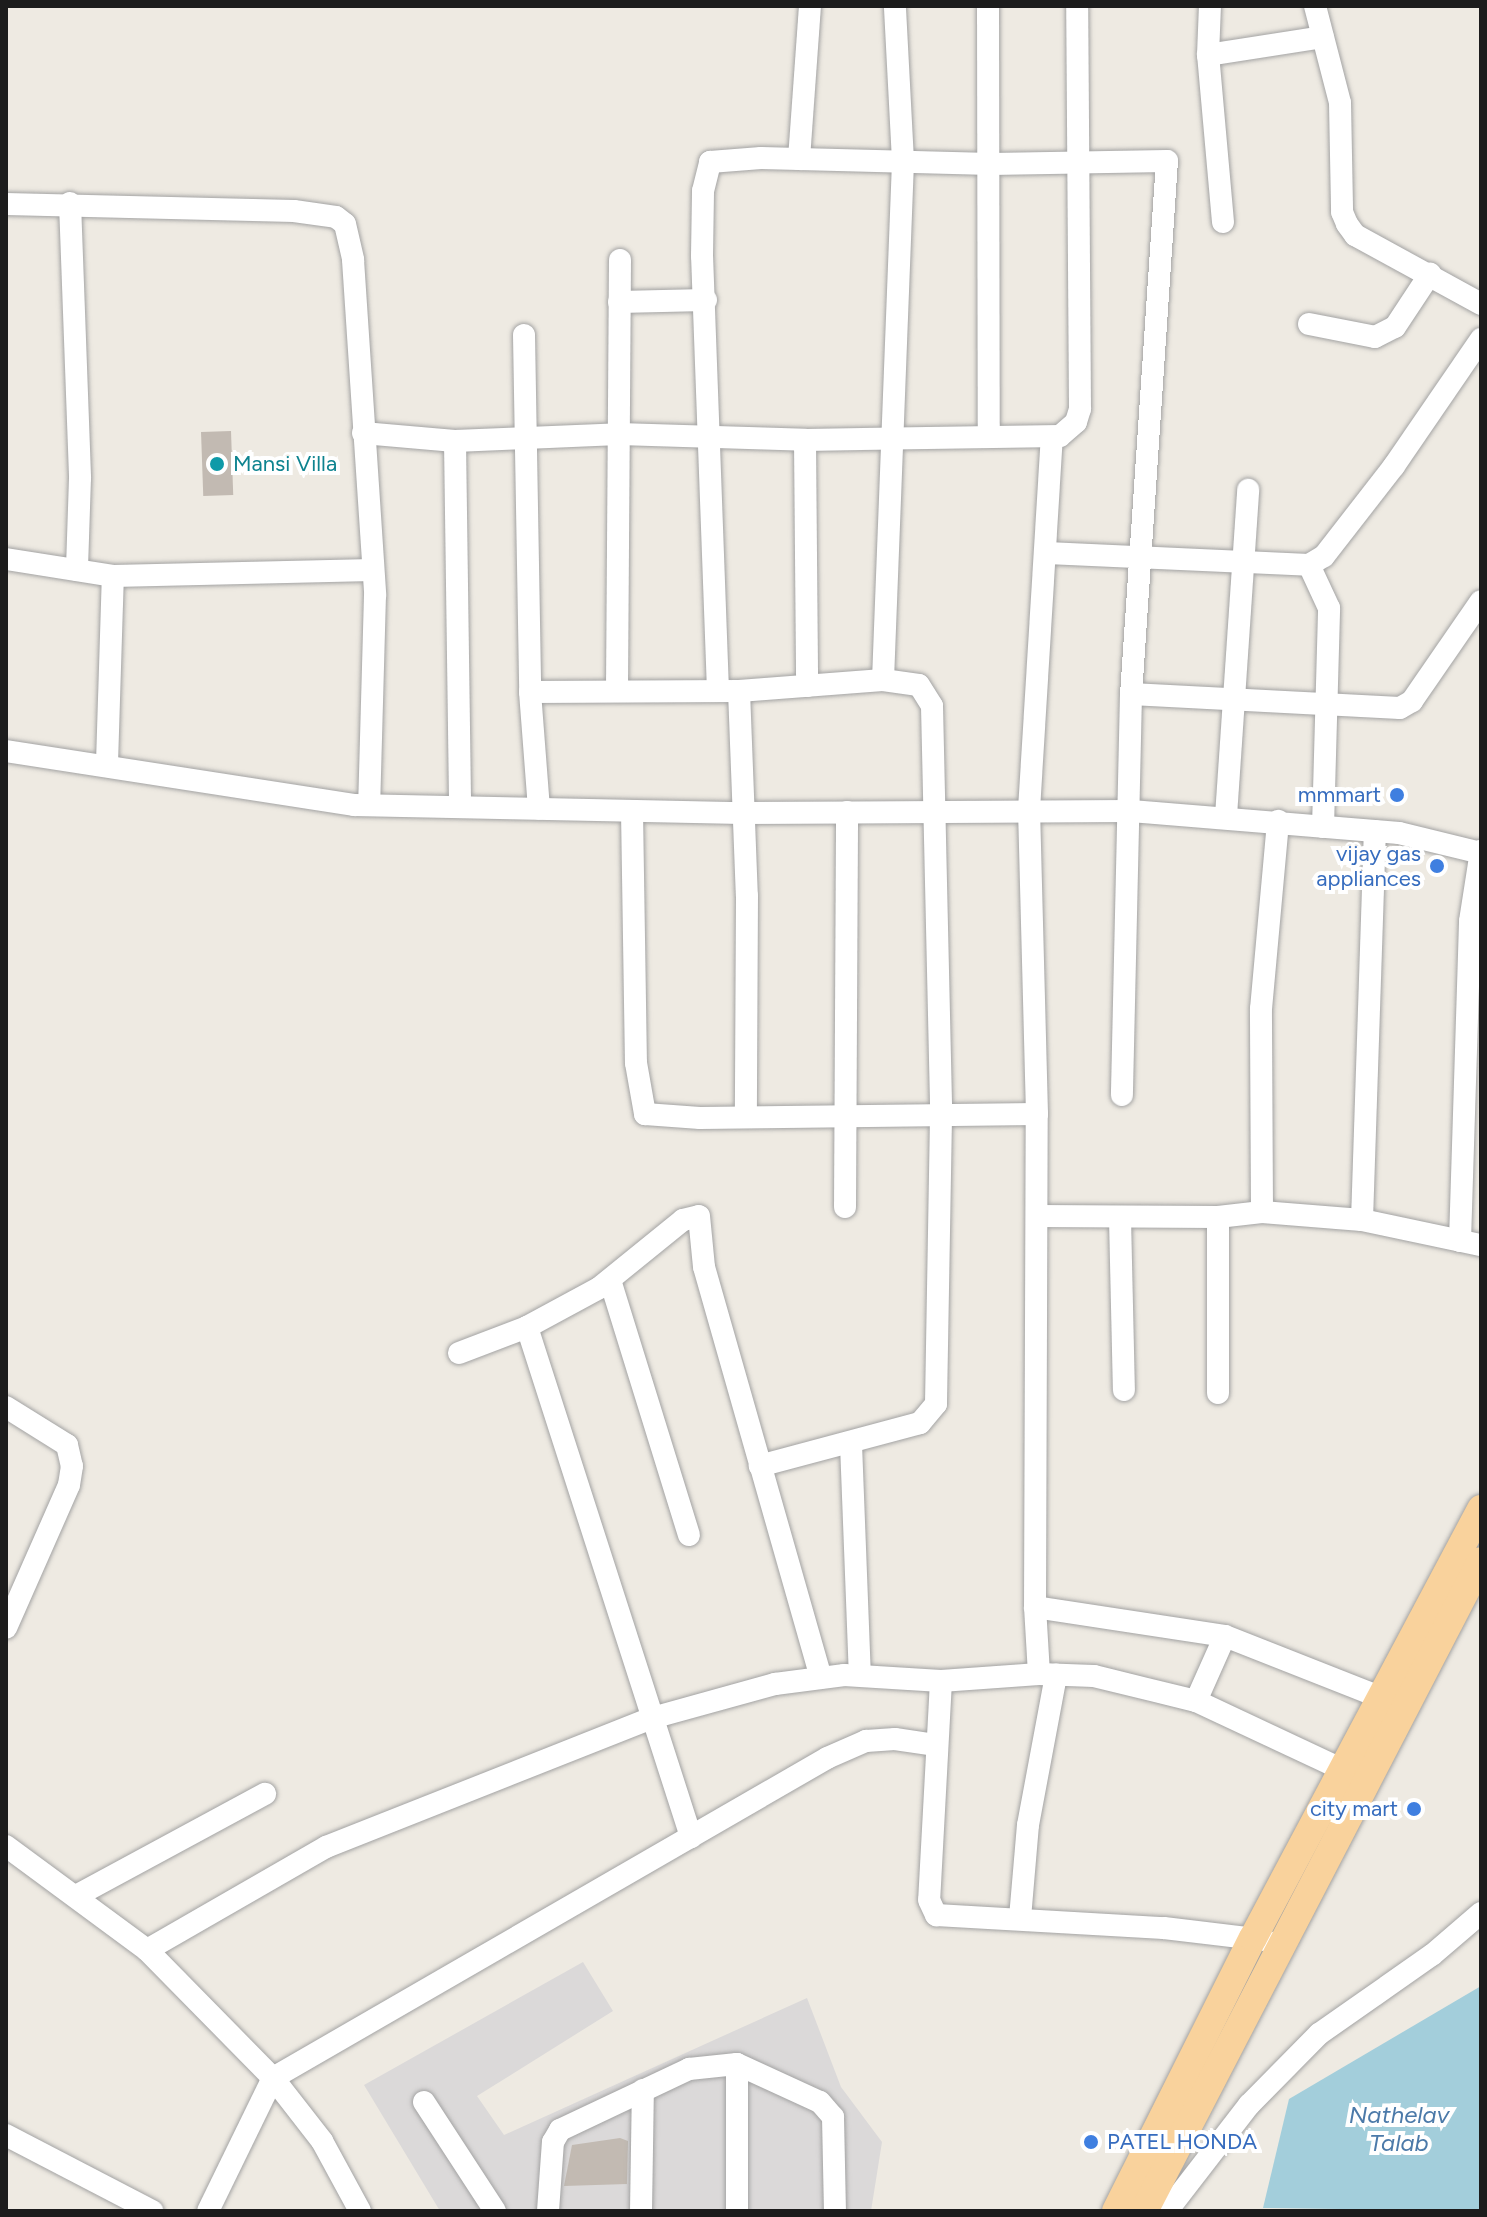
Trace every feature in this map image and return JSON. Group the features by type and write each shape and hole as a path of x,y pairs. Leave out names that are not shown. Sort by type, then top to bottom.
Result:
{"main road":[{"path":"1144,2211 1154,2163 1253,1938 1481,1509"},
{"path":"1116,2211 1154,2163 1283,1942 1481,1561"}],"street":[{"path":"799,159 810,6"},
{"path":"883,680 889,440 903,161 895,6"},
{"path":"988,6 991,164 989,436"},
{"path":"363,433 455,441 619,434 889,440 989,436 1052,438 1068,431 1080,409 1077,6"},
{"path":"1210,6 1208,55 1223,222"},
{"path":"1315,6 1340,103 1342,212 1347,224 1355,235 1481,304"},
{"path":"1208,55 1323,37"},
{"path":"746,1117 742,813 729,691 710,438 706,300 706,167 724,158 991,164 1167,161 1131,694 1131,811 1122,1095"},
{"path":"6,204 70,203 336,217 345,224 353,260 377,654 369,805"},
{"path":"70,203 80,478 77,570"},
{"path":"617,689 620,260"},
{"path":"1309,324 1375,337 1395,327 1430,274"},
{"path":"619,302 706,300"},
{"path":"524,335 530,692 539,809"},
{"path":"1047,553 1142,561 1309,565 1324,556 1394,466 1481,339"},
{"path":"1020,1918 1028,1825 1048,1674 1035,1607 1037,1114 1029,810 1052,438"},
{"path":"805,440 807,686"},
{"path":"455,441 460,807"},
{"path":"1226,816 1248,490"},
{"path":"6,559 113,576 373,570"},
{"path":"1309,565 1329,608 1323,827"},
{"path":"107,763 113,576"},
{"path":"1131,694 1328,708 1400,708 1412,701 1481,601"},
{"path":"530,692 617,689 729,691 883,680 927,691 932,706 931,811 941,1117 936,1404 920,1423 760,1466"},
{"path":"6,751 107,763 369,805 742,813 1131,811 1226,816 1375,831 1481,852 1470,921 1470,1243 1362,1220 1262,1212 1218,1217 1037,1216"},
{"path":"632,811 639,1107 661,1117 844,1118 1037,1114"},
{"path":"845,1207 847,812"},
{"path":"1262,1212 1261,1009 1278,821"},
{"path":"1362,1220 1375,831"},
{"path":"459,1353 527,1327 610,1280 683,1220 699,1216 704,1267 760,1466 795,1571 821,1678"},
{"path":"1218,1217 1218,1393"},
{"path":"1120,1218 1124,1390"},
{"path":"610,1280 689,1535"},
{"path":"527,1327 691,1837"},
{"path":"6,1407 67,1445 72,1472 6,1628"},
{"path":"851,1444 860,1675"},
{"path":"1035,1607 1225,1636 1382,1698"},
{"path":"1196,1701 1225,1636"},
{"path":"147,1950 326,1847 652,1718 744,1691 821,1678 860,1675 941,1681 1048,1674 1094,1676 1196,1701 1343,1770"},
{"path":"941,1681 935,1745 931,1909 951,1918 1020,1918 1283,1942"},
{"path":"208,2211 273,2078 827,1758 866,1741 895,1739 935,1745"},
{"path":"76,1896 265,1794"},
{"path":"6,1846 147,1950 273,2078 322,2141 360,2211"},
{"path":"1167,2211 1249,2105 1319,2034 1432,1955 1481,1913"},
{"path":"737,2064 737,2211"},
{"path":"548,2211 553,2142 560,2130 689,2069 737,2064 820,2102 833,2117 835,2211"},
{"path":"641,2211 643,2090"},
{"path":"424,2102 495,2211"},
{"path":"6,2135 152,2211"}],"shaded area":[{"path":"583,1962 613,2011 477,2096 504,2135 807,1998 841,2087 882,2142 871,2211 440,2211 364,2085"}],"water":[{"name":"Nathelav Talab","path":"1481,1986 1481,2211 1263,2208 1289,2099"}],"building":[{"name":"Mansi Villa","path":"231,431 233,495 203,496 201,432"},
{"path":"620,2138 628,2141 627,2184 564,2186 572,2145"}],"place":[{"name":"Mansi Villa","path":"217,464"},
{"name":"mmmart","path":"1397,795"},
{"name":"vijay gas appliances","path":"1437,866"},
{"name":"city mart","path":"1414,1809"},
{"name":"PATEL HONDA","path":"1091,2142"}]}
